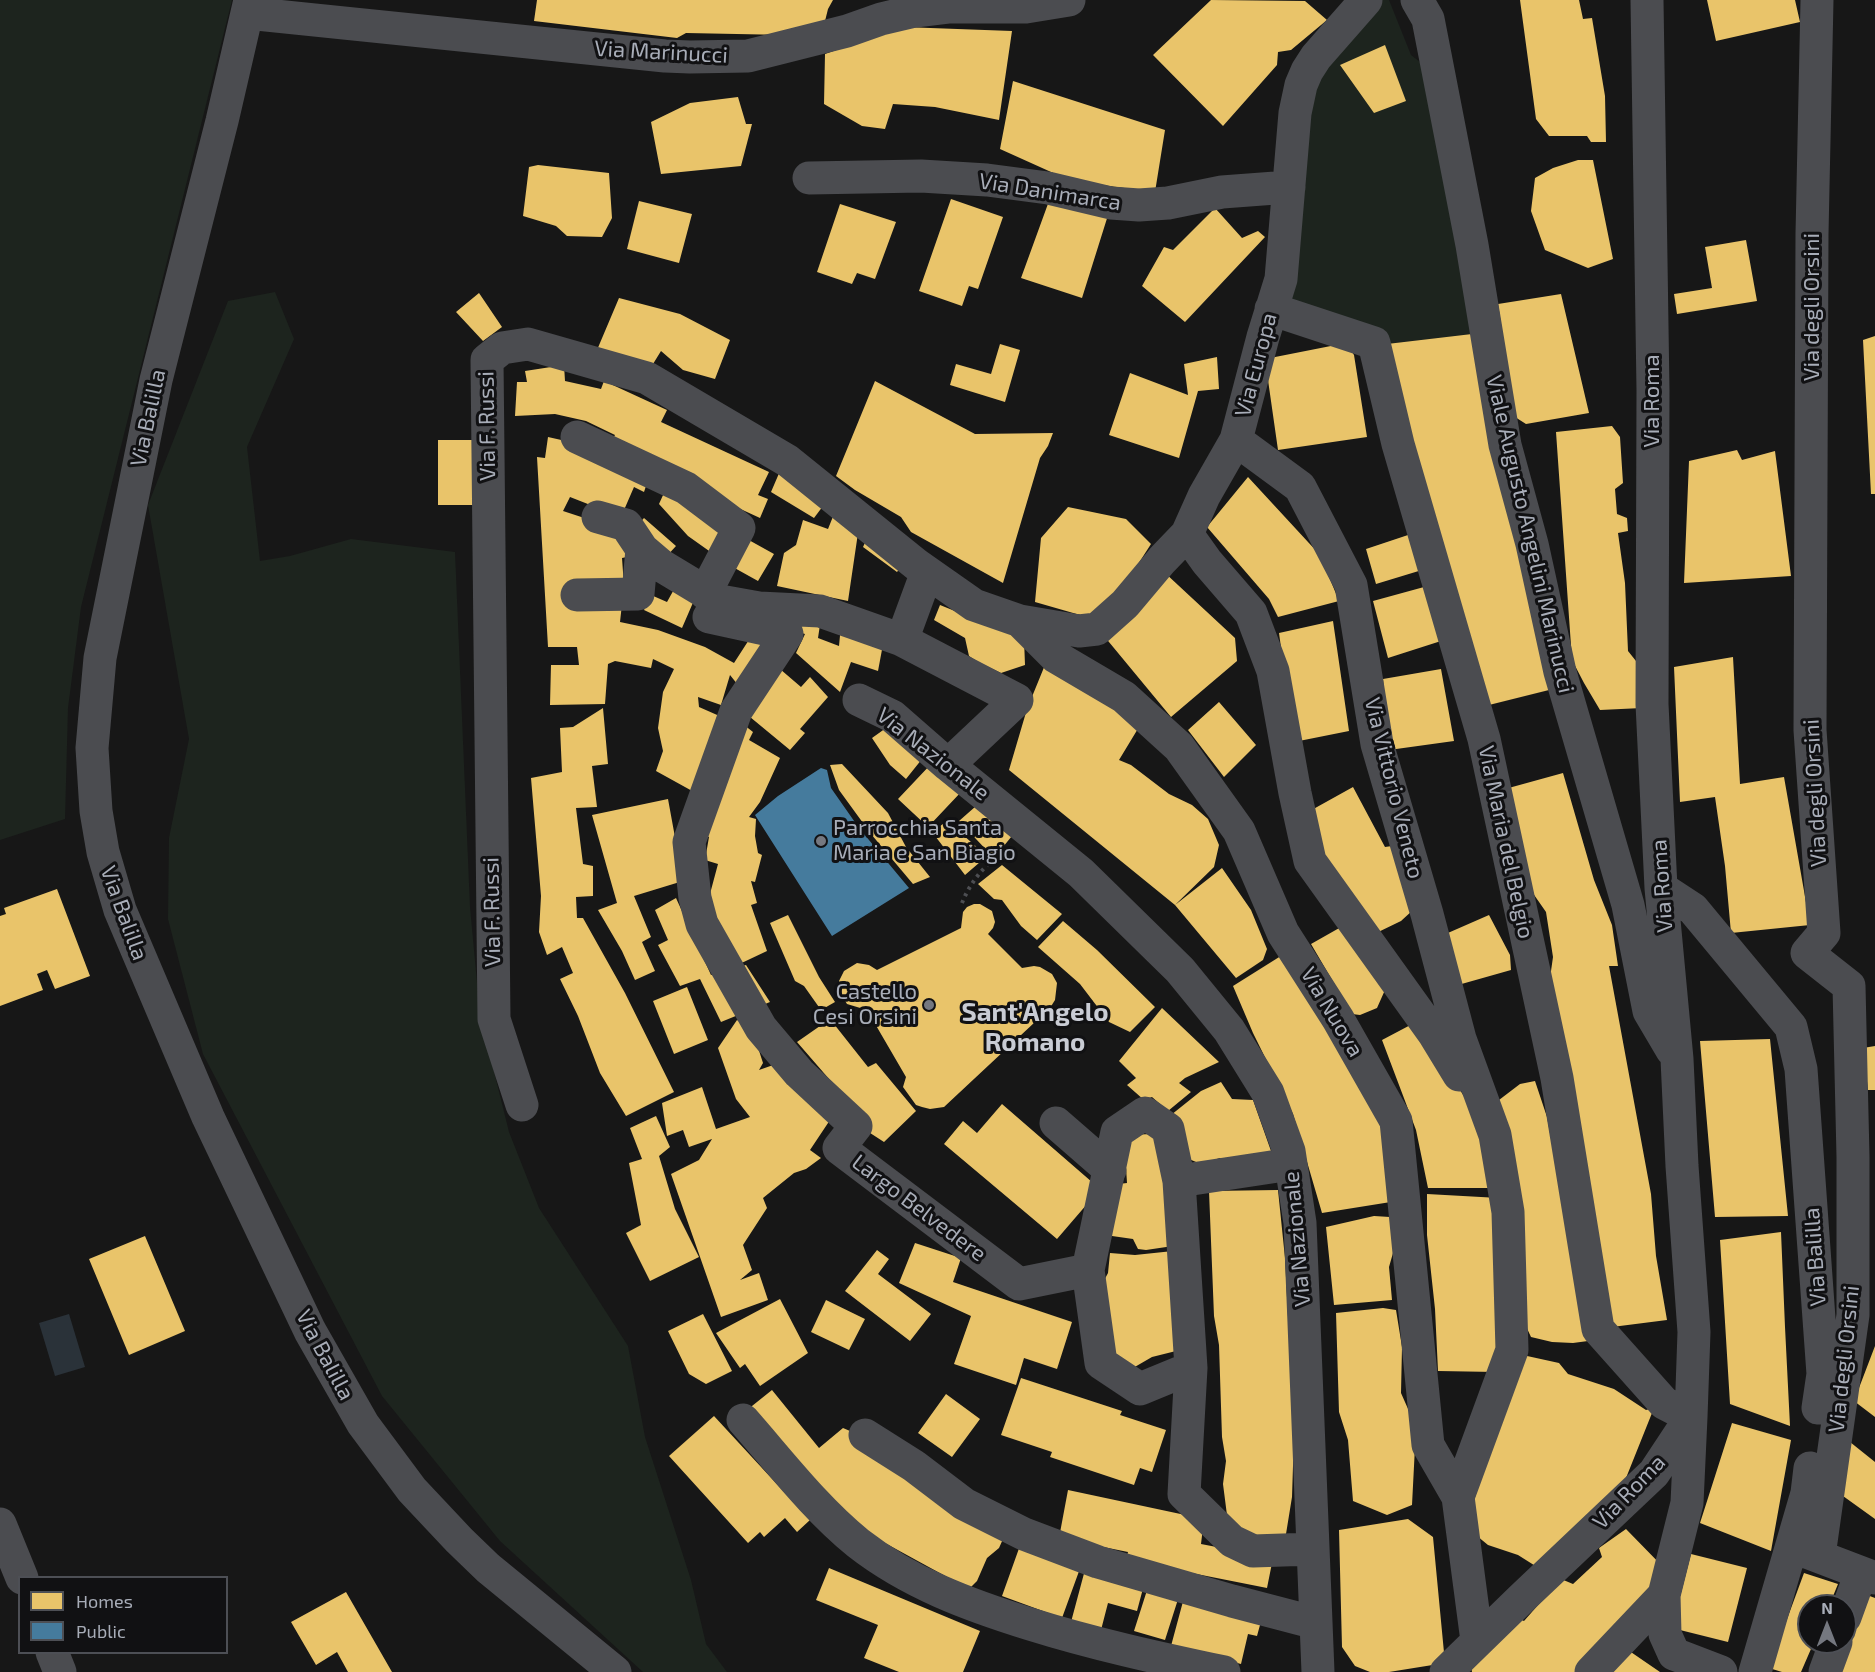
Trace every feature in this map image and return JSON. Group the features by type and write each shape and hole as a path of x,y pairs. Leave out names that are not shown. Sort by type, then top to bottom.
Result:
{"street":[{"name":"Via Marinucci","path":"249,7 665,56 718,57 765,53 915,11 948,7 1026,7 1070,0"},
{"name":"Via Europa","path":"1020,621 1078,631 1098,629 1125,604 1187,534 1204,496 1236,440 1281,279 1297,98 1304,78 1316,57 1366,0"},
{"name":"Viale Augusto Angelini Marinucci","path":"1417,0 1428,19 1472,245 1505,445 1532,544 1560,672 1628,905 1649,1011 1677,1059"},
{"name":"Via Roma","path":"1446,1672 1654,1473 1691,1418 1694,1332 1677,1059 1661,888 1652,704 1652,367 1647,0"},
{"name":"Via degli Orsini","path":"1805,1551 1853,1315 1853,1156 1849,986 1807,953 1824,933 1810,730 1812,234 1816,0"},
{"name":"Via Balilla","path":"249,7 153,391 100,658 92,748 96,811 103,852 120,910 208,1117 310,1331 363,1424 412,1490 459,1540 497,1575 615,1672"},
{"name":"Via Danimarca","path":"809,178 921,177 1007,182 1139,206 1232,190 1289,188"},
{"name":"Via Maria del Belgio","path":"1271,309 1374,343 1398,444 1484,739 1557,1078 1598,1329 1664,1403 1691,1418"},
{"name":"Via F. Russi","path":"522,1105 494,1019 487,360 502,348 528,344 647,378 788,460 927,572 974,605 1020,621"},
{"path":"577,437 686,488 739,528 712,597"},
{"name":"Via Vittorio Veneto","path":"1236,440 1300,487 1351,585 1377,744 1427,914 1460,1039 1495,1135"},
{"path":"598,517 626,525 642,549 662,566 712,597 759,608 820,611 902,640 1017,700 948,765"},
{"path":"1187,534 1207,562 1251,613 1273,671 1310,861 1434,1035 1495,1135 1508,1212 1512,1350 1458,1497 1478,1641"},
{"path":"577,595 638,594 642,549"},
{"path":"902,640 927,572"},
{"name":"Largo Belvedere","path":"712,597 709,617 787,634 736,711 693,831 690,842 695,898 702,924 761,1028 800,1073 856,1126 839,1148 1018,1284 1088,1270"},
{"name":"Via Nuova","path":"1020,621 1056,657 1124,697 1179,747 1239,831 1282,933 1338,1019 1395,1121 1428,1445 1458,1497"},
{"name":"Via Nazionale","path":"859,699 892,716 948,765 1081,873 1180,970 1229,1030 1268,1093 1289,1151 1300,1222 1318,1672"},
{"name":"Via Balilla","path":"1661,888 1693,909 1791,1027 1801,1069 1823,1374 1807,1493 1805,1551 1755,1672"},
{"path":"1191,1368 1140,1389 1101,1363 1088,1270 1117,1132 1144,1113 1168,1129 1179,1181 1191,1368 1184,1494 1232,1541 1253,1551 1313,1549"},
{"path":"1056,1123 1110,1170"},
{"path":"1179,1181 1291,1164"},
{"path":"1691,1418 1687,1503 1664,1595 1665,1634 1674,1654 1719,1672"},
{"path":"743,1420 831,1519 888,1564 920,1582 968,1603 1052,1631 1133,1653 1224,1672"},
{"path":"865,1436 914,1466 964,1504 1024,1534 1098,1562 1316,1623"},
{"path":"0,1524 20,1576"},
{"path":"1805,1551 1868,1576 1857,1596"},
{"path":"1591,1672 1664,1595"},
{"path":"52,1654 60,1672"},
{"path":"1825,1672 1832,1654"}],"path":[{"path":"963,903 970,885 997,857 1036,837"}],"shaded area":[{"path":"0,0 232,0 81,607 68,708 65,819 0,840"},
{"path":"1380,0 1389,0 1411,55 1429,69 1472,334 1387,344 1282,304 1315,71"},
{"path":"275,292 294,339 247,447 260,561 290,556 351,539 455,552 470,907 480,1015 509,1132 539,1208 628,1346 645,1437 691,1580 706,1644 727,1672 643,1672 500,1541 382,1396 203,1054 168,919 169,838 189,739 148,505 228,301"},
{"path":"69,1314 85,1367 55,1376 39,1323"}],"building: Homes":[{"path":"537,0 833,0 825,21 787,35 686,33 677,38 534,21"},
{"path":"1211,0 1305,1 1327,20 1291,50 1278,52 1277,65 1223,126 1153,55"},
{"path":"1520,0 1579,0 1583,19 1592,18 1605,96 1606,142 1591,142 1587,136 1549,136 1536,119"},
{"path":"1707,0 1795,0 1800,22 1716,41"},
{"path":"903,27 1012,31 999,120 935,107 893,104 885,129 862,126 824,104 825,54"},
{"path":"1385,45 1406,101 1374,113 1340,65"},
{"path":"1013,81 1165,130 1155,192 1071,181 1000,149"},
{"path":"738,97 746,124 752,124 741,166 661,174 651,122 690,103"},
{"path":"1578,160 1593,160 1613,259 1588,268 1545,250 1531,211 1535,178 1553,168"},
{"path":"538,165 609,173 612,218 602,237 567,236 556,226 523,216 529,167"},
{"path":"951,199 1003,217 978,289 969,286 962,306 919,291"},
{"path":"639,201 692,214 679,263 627,249"},
{"path":"1049,201 1109,212 1082,298 1021,278"},
{"path":"840,204 896,222 875,279 857,273 852,284 817,272"},
{"path":"1215,208 1242,238 1258,231 1265,237 1185,322 1142,286 1164,247 1173,250"},
{"path":"1746,240 1757,301 1677,314 1674,294 1712,288 1705,247"},
{"path":"479,293 502,327 483,341 456,312"},
{"path":"1561,294 1589,413 1526,424 1515,417 1498,304"},
{"path":"619,298 680,314 730,340 715,379 683,370 661,351 653,364 597,350"},
{"path":"1472,334 1553,689 1485,706 1387,344"},
{"path":"1875,336 1875,494 1871,494 1863,340"},
{"path":"1346,343 1354,355 1367,437 1278,450 1265,359"},
{"path":"1000,344 1020,350 1005,402 950,385 956,364 991,374"},
{"path":"1217,357 1219,389 1198,391 1179,458 1109,435 1130,373 1188,395 1184,364"},
{"path":"564,365 565,381 601,389 604,381 667,410 661,422 769,472 758,495 768,499 760,518 608,448 615,435 586,421 555,414 515,416 517,382 527,382 525,371"},
{"path":"875,381 975,434 1053,433 1040,458 1003,583 911,532 901,517 836,476"},
{"path":"1612,426 1620,437 1623,483 1615,489 1617,514 1627,518 1628,531 1618,533 1625,583 1628,651 1636,661 1642,708 1600,710 1572,660 1556,432"},
{"path":"548,437 588,446 650,474 644,492 634,487 621,517 570,497 563,511 624,531 632,556 622,558 624,586 620,622 658,630 705,647 734,663 754,632 772,640 742,690 730,675 721,705 698,697 699,707 724,718 694,792 656,771 663,751 658,728 663,692 674,669 653,659 651,668 615,661 608,664 605,704 550,705 551,665 579,665 577,647 548,647 537,457 545,458"},
{"path":"438,440 480,440 480,505 438,505"},
{"path":"1737,450 1742,460 1775,451 1791,576 1684,583 1689,461"},
{"path":"783,464 826,502 814,518 771,492"},
{"path":"1248,477 1320,555 1339,601 1278,617 1269,599 1207,527"},
{"path":"668,484 733,532 719,558 688,536 659,504"},
{"path":"1068,507 1126,519 1151,544 1106,614 1094,619 1035,602 1041,538"},
{"path":"834,514 858,533 848,601 777,586 784,553 796,545 803,520 828,529"},
{"path":"644,518 676,546 665,558 633,530"},
{"path":"870,532 904,563 897,572 863,547"},
{"path":"1408,535 1422,570 1376,584 1366,549"},
{"path":"747,539 774,554 758,581 731,566"},
{"path":"1164,572 1235,638 1237,661 1171,717 1104,636"},
{"path":"677,584 695,598 682,628 644,610 651,595 667,602"},
{"path":"1424,587 1441,641 1388,658 1373,601"},
{"path":"940,605 1024,639 1025,665 1001,673 969,656 965,638 934,620"},
{"path":"821,618 818,638 839,646 841,625 884,639 878,671 851,662 840,692 796,653 805,634 784,628"},
{"path":"1333,621 1349,731 1294,742 1279,633"},
{"path":"1733,657 1740,784 1784,777 1810,925 1731,933 1725,866 1715,797 1680,802 1674,667"},
{"path":"1047,660 1139,727 1119,760 1131,765 1169,794 1192,805 1208,819 1219,845 1214,867 1175,905 1009,770 1027,709"},
{"path":"780,669 801,687 810,677 828,697 800,729 805,733 790,750 744,712"},
{"path":"1441,669 1454,741 1389,750 1383,679"},
{"path":"1219,702 1256,745 1224,777 1188,730"},
{"path":"603,708 608,764 592,766 597,807 576,808 583,864 593,866 593,896 576,897 577,918 583,918 625,993 674,1092 626,1116 600,1073 578,1016 560,979 573,973 562,947 547,955 539,932 541,896 531,778 562,772 560,728 573,727"},
{"path":"739,721 753,732 749,740 780,758 760,802 749,817 756,819 755,836 758,853 762,855 755,882 751,881 757,903 751,905 767,951 731,968 707,905 718,864 705,860 709,837 699,833"},
{"path":"886,728 922,759 906,779 890,765 872,738"},
{"path":"932,763 962,791 928,827 898,799"},
{"path":"842,764 888,813 906,847 930,877 913,884 871,834 839,790 830,765"},
{"path":"1563,773 1594,880 1612,925 1618,966 1609,966 1651,1194 1656,1256 1667,1320 1612,1327 1550,978 1553,957 1546,912 1523,879 1505,789"},
{"path":"1353,787 1385,847 1392,846 1413,910 1401,921 1370,936 1337,888 1308,812"},
{"path":"668,799 683,881 634,896 651,937 642,942 655,971 635,980 622,951 598,910 617,903 592,815"},
{"path":"984,799 1016,831 994,858 959,821"},
{"path":"947,821 987,856 965,875 932,832"},
{"path":"1002,865 1062,914 1037,940 1021,926 1002,900 994,899 978,884"},
{"path":"1222,868 1251,910 1267,949 1263,960 1236,978 1175,905"},
{"path":"57,889 90,976 55,989 47,970 37,974 43,990 0,1006 0,916 6,914 4,908"},
{"path":"676,898 711,975 746,965 770,1002 721,1022 700,979 680,986 658,945 668,940 655,910"},
{"name":"Castello Cesi Orsini","path":"974,904 980,904 992,911 995,922 988,934 1022,968 1040,967 1052,974 1057,983 1055,1000 1050,1008 944,1107 930,1109 916,1105 903,1087 906,1077 867,1010 847,1004 839,991 839,981 844,971 857,963 869,965 877,970 961,928 963,912"},
{"path":"788,915 819,977 835,1002 821,1010 804,986 795,981 770,923"},
{"path":"1489,915 1510,955 1511,970 1458,985 1441,936"},
{"path":"1063,921 1097,950 1155,1007 1130,1032 1109,1022 1080,984 1038,947"},
{"path":"1341,927 1385,990 1377,1008 1360,1015 1352,1014 1311,944"},
{"path":"1284,954 1368,1093 1392,1158 1397,1201 1322,1213 1293,1114 1253,1033 1233,986"},
{"path":"687,987 708,1040 674,1054 653,1001"},
{"path":"1162,1008 1219,1062 1179,1083 1191,1092 1168,1111 1152,1097 1144,1100 1127,1085 1136,1078 1119,1061"},
{"path":"830,1019 868,1067 876,1063 916,1111 884,1142 867,1131 836,1087 797,1042"},
{"path":"737,1020 752,1029 763,1063 759,1070 779,1063 832,1117 810,1150 821,1158 806,1169 794,1173 763,1198 767,1208 743,1245 752,1270 740,1280 759,1273 768,1300 721,1317 671,1174 699,1160 712,1139 689,1147 683,1130 667,1136 662,1103 702,1087 716,1129 750,1117 736,1099 718,1048"},
{"path":"1418,1021 1471,1108 1489,1152 1490,1188 1428,1188 1416,1130 1382,1040"},
{"path":"1770,1039 1788,1216 1715,1217 1700,1041"},
{"path":"1875,1046 1875,1090 1868,1090 1863,1048"},
{"path":"1535,1081 1547,1117 1588,1341 1552,1342 1531,1337 1524,1322 1499,1100 1520,1084"},
{"path":"1221,1082 1232,1099 1253,1100 1271,1151 1227,1164 1220,1158 1201,1164 1184,1157 1171,1115 1201,1091"},
{"path":"1002,1104 1100,1189 1057,1239 944,1144 963,1121 977,1133"},
{"path":"656,1116 670,1147 659,1156 675,1209 699,1257 650,1281 626,1233 641,1225 629,1163 642,1159 630,1128"},
{"path":"1153,1134 1162,1160 1173,1246 1146,1250 1138,1249 1133,1239 1112,1236 1110,1185 1127,1183 1124,1135"},
{"path":"1278,1190 1285,1258 1294,1435 1292,1497 1286,1534 1251,1538 1228,1523 1223,1484 1226,1461 1222,1437 1219,1345 1214,1316 1209,1191"},
{"path":"1427,1194 1499,1198 1496,1372 1438,1371 1435,1309 1427,1235"},
{"path":"1374,1216 1390,1217 1395,1246 1389,1267 1392,1300 1334,1305 1326,1227"},
{"path":"1781,1232 1790,1426 1730,1404 1720,1240"},
{"path":"145,1236 185,1331 129,1355 89,1259"},
{"path":"915,1243 961,1258 953,1282 1072,1322 1057,1369 1024,1358 1016,1385 954,1364 971,1316 899,1283"},
{"path":"877,1250 889,1259 878,1274 931,1314 910,1341 845,1291"},
{"path":"1173,1251 1180,1350 1152,1357 1133,1368 1109,1355 1099,1290 1108,1273 1110,1253 1135,1255"},
{"path":"780,1299 808,1353 760,1386 745,1364 740,1368 716,1333"},
{"path":"826,1300 865,1319 849,1350 811,1332"},
{"path":"1383,1308 1396,1310 1402,1347 1401,1393 1416,1427 1412,1505 1387,1515 1353,1501 1348,1440 1339,1412 1336,1313"},
{"path":"703,1314 732,1371 706,1384 689,1374 668,1331"},
{"path":"1875,1346 1875,1417 1854,1401"},
{"path":"1518,1354 1559,1363 1568,1374 1614,1389 1646,1410 1654,1408 1624,1483 1537,1567 1518,1555 1488,1545 1466,1527"},
{"path":"1021,1378 1122,1411 1120,1415 1166,1430 1152,1472 1140,1468 1134,1485 1050,1457 1052,1452 1001,1435"},
{"path":"772,1390 819,1448 843,1428 871,1440 1007,1530 999,1548 987,1558 977,1581 969,1589 852,1525 747,1410"},
{"path":"946,1394 980,1419 952,1457 918,1433"},
{"path":"714,1416 810,1520 797,1532 785,1518 764,1537 760,1532 748,1543 669,1456"},
{"path":"1732,1423 1791,1440 1771,1551 1700,1523"},
{"path":"1850,1442 1875,1462 1875,1519 1843,1496"},
{"path":"1068,1490 1204,1519 1201,1544 1273,1558 1267,1588 1126,1560 1128,1552 1059,1538"},
{"path":"1408,1519 1433,1537 1445,1663 1389,1672 1370,1672 1355,1666 1342,1647 1339,1530"},
{"path":"1626,1529 1667,1571 1580,1672 1472,1672 1471,1666 1515,1617 1524,1621 1561,1579 1573,1584 1602,1557 1599,1548"},
{"path":"1022,1540 1082,1563 1062,1618 1002,1596"},
{"path":"1691,1554 1747,1568 1728,1642 1672,1628"},
{"path":"1086,1566 1145,1581 1137,1611 1108,1603 1101,1630 1071,1622"},
{"path":"829,1568 980,1631 963,1672 899,1672 864,1658 878,1625 816,1600"},
{"path":"1804,1573 1838,1584 1834,1594 1797,1594 1797,1654 1809,1654 1801,1672 1782,1672 1769,1668"},
{"path":"1149,1584 1180,1593 1165,1640 1134,1631"},
{"path":"346,1592 392,1672 348,1672 337,1652 316,1665 291,1622"},
{"path":"1185,1594 1263,1614 1257,1636 1248,1634 1241,1664 1171,1646"},
{"path":"1867,1595 1875,1598 1875,1672 1838,1672 1845,1654 1857,1654 1857,1622"},
{"path":"1625,1648 1660,1672 1598,1672"}],"building: Public":[{"name":"Parrocchia Santa Maria e San Biagio","path":"821,768 827,770 831,788 859,828 909,888 832,936 755,815 778,796"}],"place":[{"name":"Parrocchia Santa Maria e San Biagio","path":"821,841"},
{"name":"Castello Cesi Orsini","path":"929,1005"}],"district":[{"name":"Sant'Angelo Romano","path":"1035,1027"}]}
